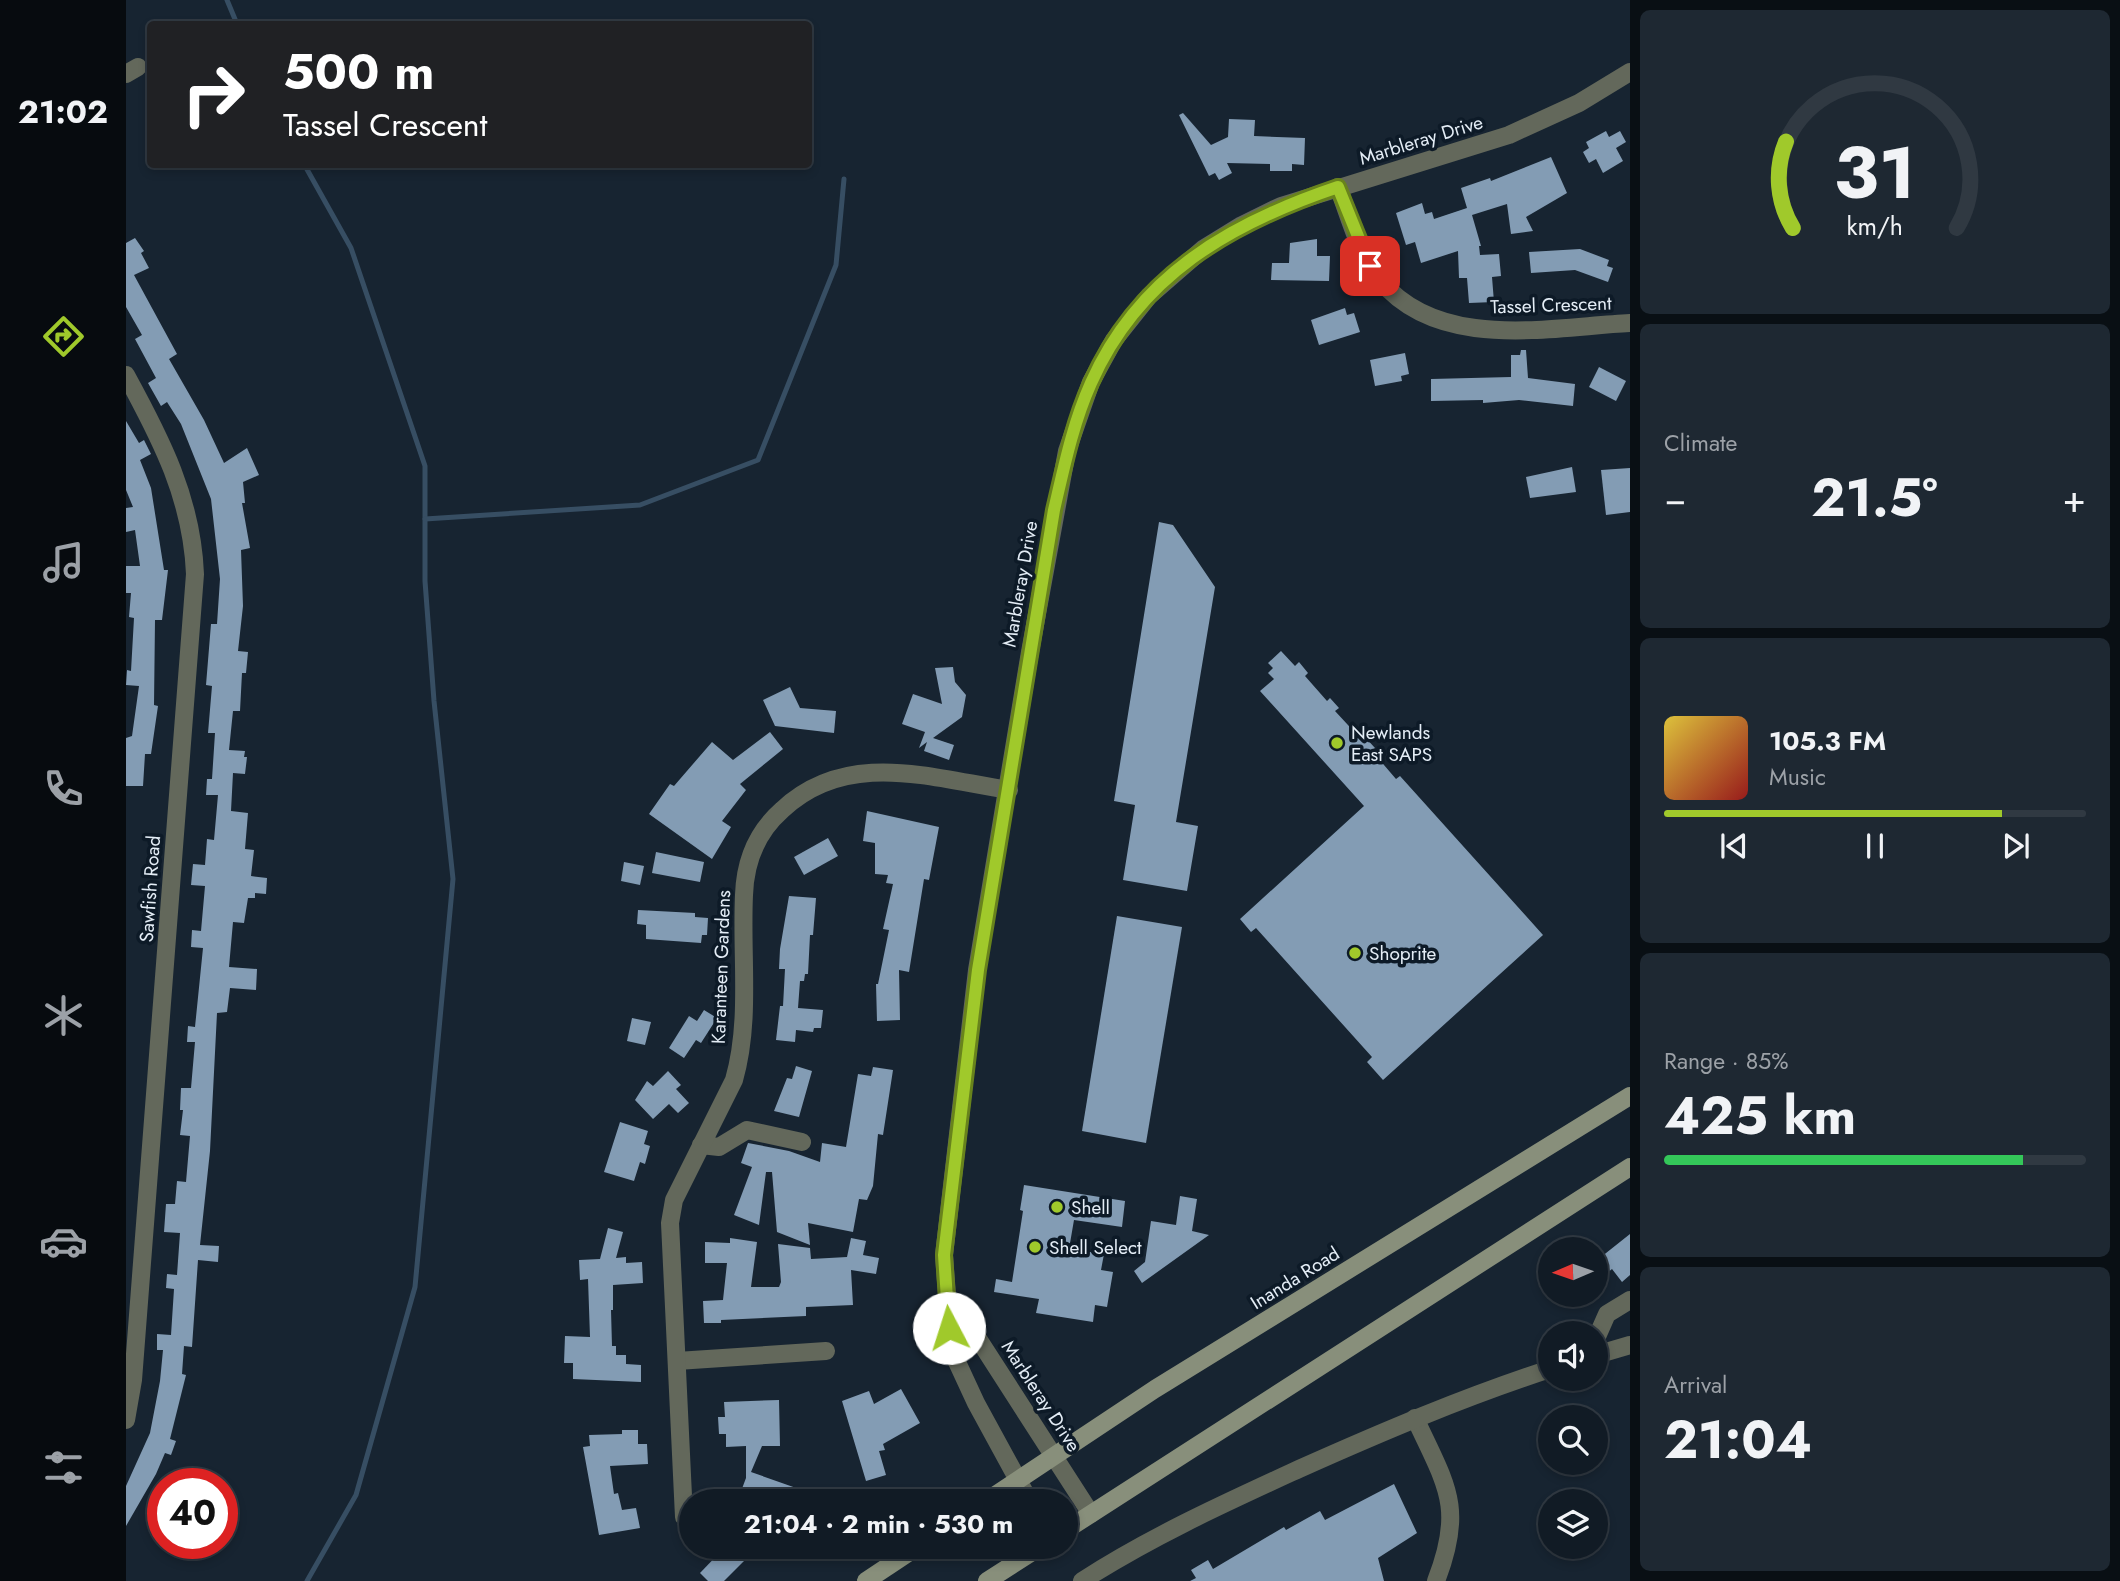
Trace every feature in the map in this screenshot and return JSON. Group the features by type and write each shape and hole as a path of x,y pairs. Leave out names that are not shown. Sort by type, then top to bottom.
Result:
{"main road":[{"name":"Inanda Road","path":"1004,1489 1155,1390 1630,1096"},
{"path":"1078,1522 1630,1167"},
{"path":"866,1581 899,1559"},
{"path":"987,1581 1021,1559"}],"street":[{"name":"Marbleray Drive","path":"1022,1489 976,1403 951,1349 944,1255 978,970 1054,510 1067,451 1099,366 1122,330 1149,296 1203,249 1242,225 1281,206 1509,135 1568,109 1630,72"},
{"name":"Tassel Crescent","path":"1338,187 1364,253 1379,279 1403,302 1439,320 1495,330 1630,323"},
{"name":"Sawfish Road","path":"126,375 174,467 192,532 195,573 133,1380 126,1420"},
{"name":"Karanteen Gardens","path":"683,1489 670,1223 674,1200 734,1080 739,1059 743,1025 745,881 755,846 777,814 807,789 838,776 887,771 1009,790"},
{"path":"701,1145 719,1147 747,1130 802,1142"},
{"path":"1604,1321 1607,1314 1630,1300"},
{"name":"Marbleray Drive","path":"947,1307 977,1337 1091,1514"},
{"path":"1608,1351 1630,1345"},
{"path":"677,1361 827,1351"},
{"path":"1082,1581 1218,1506 1466,1397 1538,1373"},
{"path":"1416,1418 1447,1488 1453,1529 1436,1581"}],"building":[{"path":"1183,113 1211,145 1228,137 1229,119 1255,120 1254,136 1305,138 1304,165 1292,164 1292,171 1270,171 1270,164 1227,163 1232,173 1219,180 1215,173 1209,176 1179,115"},
{"path":"1606,131 1609,137 1620,131 1626,142 1616,148 1623,161 1603,173 1596,159 1589,163 1583,152 1589,148 1586,142"},
{"path":"1551,157 1567,193 1526,217 1533,231 1511,234 1507,204 1472,215 1481,246 1480,255 1499,254 1501,276 1492,277 1494,302 1469,303 1467,278 1459,278 1458,251 1421,263 1415,242 1406,245 1396,213 1422,203 1425,214 1432,212 1434,219 1467,208 1461,188 1490,178 1491,181"},
{"path":"135,238 144,251 141,253 149,268 134,275 177,354 169,359 204,420 224,463 247,448 259,475 243,482 245,503 242,503 250,548 241,550 243,606 238,651 248,652 246,673 242,673 240,711 233,711 229,750 245,751 244,757 247,757 245,774 233,773 231,811 248,813 245,849 254,850 251,876 267,878 266,894 255,893 255,898 248,898 244,923 233,922 229,967 257,969 256,990 230,988 227,1012 217,1013 210,1151 200,1245 219,1246 218,1262 198,1260 192,1347 184,1346 182,1374 186,1375 170,1439 176,1441 171,1455 165,1453 159,1468 147,1468 147,1490 126,1526 126,1486 150,1433 160,1381 163,1350 157,1350 157,1334 171,1335 174,1289 166,1288 167,1274 177,1275 180,1233 164,1232 166,1204 175,1204 177,1181 186,1182 190,1136 180,1135 183,1110 180,1110 181,1088 191,1088 195,1042 187,1042 188,1026 195,1027 203,948 191,947 192,930 201,931 205,886 191,885 193,864 205,865 207,839 214,840 218,795 206,795 207,779 212,779 215,733 208,733 212,686 206,685 211,624 217,624 220,579 211,499 181,424 167,402 161,406 148,383 156,378 135,339 142,335 126,307 126,243"},
{"path":"1317,239 1317,256 1330,256 1329,281 1271,280 1272,263 1289,263 1290,243"},
{"path":"1580,249 1609,260 1607,266 1613,268 1608,282 1575,270 1531,273 1529,252"},
{"path":"1345,308 1347,315 1354,313 1360,332 1319,345 1311,320"},
{"path":"1521,350 1526,350 1528,378 1575,384 1573,406 1519,400 1483,403 1483,400 1431,401 1431,379 1511,377 1511,355 1520,355"},
{"path":"1405,353 1409,374 1401,376 1402,381 1375,386 1370,360"},
{"path":"1599,367 1626,381 1616,401 1589,387"},
{"path":"126,421 139,443 144,440 151,454 140,460 151,488 164,570 168,570 162,620 155,620 154,705 158,706 151,754 145,754 143,786 126,786 126,738 132,736 139,686 126,685 127,670 131,671 134,618 129,617 131,593 126,593 126,566 140,566 135,530 126,532 126,508 133,507 126,490"},
{"path":"1572,467 1576,492 1530,498 1526,477"},
{"path":"1630,468 1630,512 1606,515 1601,470"},
{"path":"1159,522 1173,525 1215,587 1176,822 1198,826 1187,891 1123,880 1135,805 1114,801"},
{"path":"1281,651 1295,666 1299,662 1308,673 1305,676 1327,701 1330,698 1339,708 1335,711 1360,738 1363,735 1375,748 1372,751 1396,779 1400,776 1543,935 1383,1080 1367,1062 1372,1057 1256,928 1251,932 1240,919 1364,806 1260,691 1274,679 1268,673 1273,668 1268,663"},
{"path":"953,667 955,682 966,695 962,717 933,738 954,745 949,760 924,751 927,742 919,748 925,732 902,724 913,694 942,704 935,668"},
{"path":"790,687 800,708 836,711 834,733 775,726 763,700"},
{"path":"770,732 783,749 740,784 746,790 722,821 731,827 712,859 649,814 670,784 674,786 712,742 733,760"},
{"path":"867,811 939,827 929,880 924,879 909,972 899,970 900,1020 877,1021 876,984 889,930 883,929 893,884 886,883 888,875 875,874 875,843 863,841"},
{"path":"828,838 838,856 804,875 794,857"},
{"path":"656,852 704,862 700,882 652,873"},
{"path":"624,862 644,866 640,885 621,881"},
{"path":"789,896 816,898 808,974 805,974 804,981 800,981 798,1008 823,1010 821,1028 814,1028 813,1032 796,1030 795,1042 776,1040 780,1006 783,1006 785,969 779,969 780,949"},
{"path":"638,910 695,913 695,917 708,918 707,935 702,935 701,943 646,939 646,925 637,924"},
{"path":"1117,916 1182,927 1146,1143 1082,1131"},
{"path":"704,1010 717,1018 701,1043 696,1040 684,1058 669,1048 689,1016 697,1021"},
{"path":"632,1018 651,1022 645,1045 627,1041"},
{"path":"796,1066 812,1071 799,1117 774,1111 787,1078 792,1079"},
{"path":"873,1067 893,1070 883,1135 878,1134 873,1186 867,1200 859,1199 853,1232 808,1223 810,1245 777,1232 772,1172 766,1172 759,1225 734,1215 752,1167 741,1163 748,1143 789,1151 820,1162 822,1143 846,1147 858,1074 871,1076"},
{"path":"668,1071 681,1085 676,1089 689,1103 678,1113 669,1104 653,1119 635,1100 647,1081 653,1086"},
{"path":"620,1122 648,1131 644,1144 650,1146 645,1164 640,1162 634,1181 604,1172"},
{"path":"1024,1185 1125,1201 1122,1227 1074,1220 1069,1249 1104,1254 1101,1270 1113,1272 1107,1307 1095,1305 1093,1322 1036,1313 1039,1299 994,1292 996,1279 1012,1282 1023,1211 1020,1210"},
{"path":"1180,1196 1197,1199 1192,1231 1209,1235 1142,1283 1134,1271 1145,1262 1151,1221 1176,1225"},
{"path":"608,1228 623,1232 616,1258 626,1257 626,1263 642,1262 643,1283 613,1285 611,1310 612,1346 616,1346 616,1355 626,1355 626,1364 641,1365 641,1382 573,1379 573,1363 564,1363 565,1336 590,1337 588,1279 580,1280 579,1260 600,1259"},
{"path":"1630,1234 1630,1275 1622,1282 1612,1269 1608,1272 1608,1251"},
{"path":"730,1238 757,1242 751,1287 779,1287 781,1282 778,1244 810,1248 811,1259 847,1257 851,1238 866,1241 863,1255 879,1258 876,1274 851,1270 853,1305 806,1307 806,1316 704,1323 703,1301 723,1300 727,1263 705,1263 705,1242 730,1243"},
{"path":"901,1389 920,1423 883,1444 885,1450 879,1451 886,1475 866,1481 842,1401 869,1391 874,1404"},
{"path":"779,1400 780,1446 762,1446 751,1472 799,1489 742,1489 746,1478 746,1446 726,1447 726,1434 719,1434 718,1417 725,1417 724,1402"},
{"path":"622,1430 638,1430 638,1444 647,1444 648,1464 610,1466 614,1494 618,1493 622,1510 636,1508 640,1528 599,1535 583,1447 590,1446 589,1435 622,1434"},
{"path":"1394,1484 1417,1533 1378,1558 1384,1581 1190,1581 1196,1578 1191,1570 1208,1560 1213,1569 1284,1527 1286,1530 1320,1511 1325,1520"},
{"path":"713,1559 746,1559 724,1581 708,1581 700,1573"}],"waterway":[{"path":"227,0 236,21"},
{"path":"306,168 351,248 425,466 425,581 434,701 453,879 415,1287 356,1495 307,1581"},
{"path":"425,519 640,505 758,460 836,265 844,179"}],"place":[{"name":"Newlands East SAPS","path":"1337,743"},
{"name":"Shoprite","path":"1355,953"},
{"name":"Shell","path":"1057,1207"},
{"name":"Shell Select","path":"1035,1247"}],"route":[{"path":"949,1328 944,1255 978,970 1054,510 1067,451 1085,396 1114,340 1149,296 1203,249 1242,225 1281,206 1338,187 1370,266"}]}
